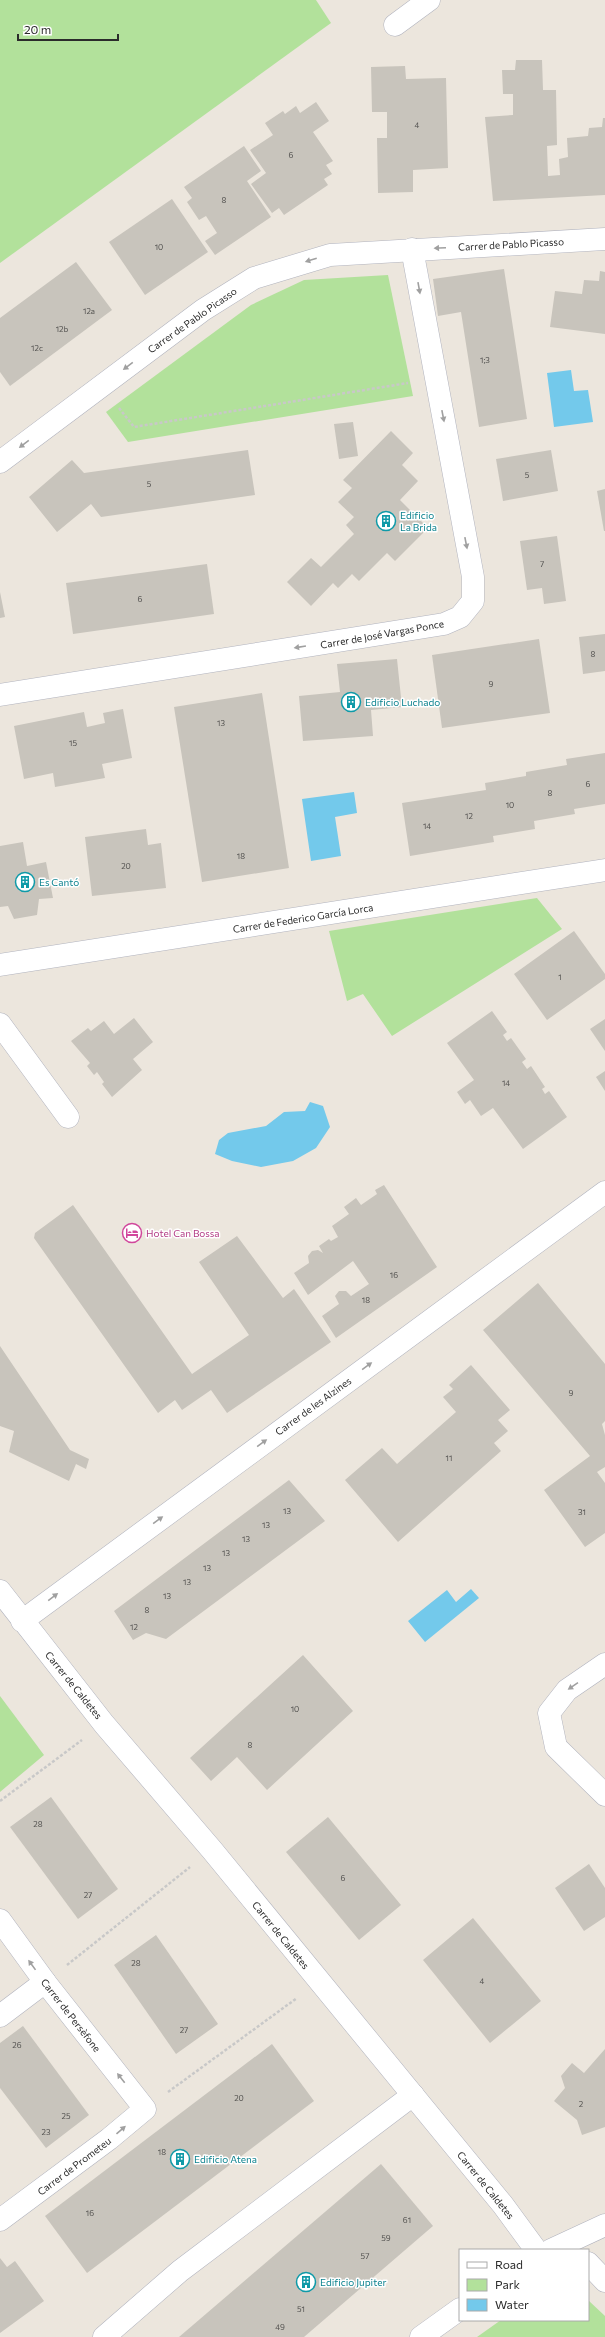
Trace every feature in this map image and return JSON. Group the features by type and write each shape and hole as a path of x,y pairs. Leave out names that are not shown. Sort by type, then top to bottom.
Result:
{"street":[{"path":"395,25 429,0"},
{"name":"Carrer de Pablo Picasso","path":"0,462 203,310 254,278 330,255 412,249 605,239"},
{"name":"Carrer de José Vargas Ponce","path":"0,695 444,624 460,617 473,601 473,577 412,249"},
{"name":"Carrer de Federico García Lorca","path":"0,965 605,870"},
{"path":"0,1024 68,1117"},
{"name":"Carrer de les Alzines","path":"22,1621 605,1192"},
{"name":"Carrer de Caldetes","path":"2,1598 104,1724 212,1850 413,2095 503,2205 535,2249"},
{"path":"605,1664 567,1690 550,1713 556,1747 605,1795"},
{"name":"Carrer de Persèfone","path":"0,1920 45,1982 145,2109"},
{"path":"0,2016 45,1982"},
{"path":"104,2337 180,2271 413,2095"},
{"name":"Carrer de Prometeu","path":"0,2220 109,2139 145,2109"},
{"path":"564,2247 605,2225"},
{"path":"589,2264 605,2281"},
{"path":"421,2337 459,2310"}],"path":[{"path":"102,386 134,427 436,379"},
{"path":"0,1801 104,1724"},
{"path":"45,1982 212,1850"},
{"path":"145,2109 319,1982"}],"green space":[{"path":"0,0 316,0 331,23 0,263"},
{"path":"388,275 413,396 128,442 106,412 251,305 304,280"},
{"path":"537,898 562,929 392,1036 363,994 347,1001 329,931"},
{"path":"0,1696 44,1755 0,1792"},
{"path":"589,2301 605,2316 605,2337 477,2337 500,2321 589,2321"}],"water":[{"path":"571,370 574,391 588,390 593,422 554,427 547,373"},
{"path":"354,792 357,813 335,817 341,856 311,861 302,799"},
{"path":"310,1102 323,1106 330,1127 316,1148 293,1161 261,1167 232,1161 215,1154 219,1140 228,1133 266,1126 284,1112 305,1111"},
{"path":"471,1589 479,1598 425,1642 408,1621 447,1590 456,1602"}],"building":[{"path":"516,60 542,60 543,90 556,90 557,145 547,146 548,176 560,175 559,159 568,157 567,138 588,136 589,128 602,127 603,118 605,118 605,195 493,201 485,117 513,115 513,94 503,94 502,70 515,70"},
{"path":"405,66 406,79 446,78 448,168 413,170 413,192 378,193 377,138 387,138 387,112 372,112 371,67"},
{"path":"316,102 329,121 313,132 333,161 326,165 332,174 324,179 328,185 284,215 279,208 272,213 251,184 266,173 250,150 273,135 265,123 283,111 285,114 296,106 300,113"},
{"path":"244,146 261,171 247,181 271,217 215,255 205,241 217,233 206,216 199,220 187,202 192,198 184,187"},
{"path":"172,199 208,252 145,295 109,242"},
{"path":"76,262 112,310 10,386 0,372 0,318"},
{"path":"504,269 527,419 479,427 461,312 438,316 433,279"},
{"path":"600,271 605,272 605,334 550,327 555,291 582,294 584,280 599,281"},
{"path":"353,422 358,456 339,459 334,424"},
{"name":"Edificio La Brida","path":"391,431 413,453 402,465 418,481 400,500 428,528 395,561 387,553 359,581 352,574 338,588 333,583 311,606 287,582 311,558 321,567 354,534 346,525 354,517 338,502 352,488 343,480"},
{"path":"248,450 255,495 101,517 91,504 57,532 29,497 72,460 84,473"},
{"path":"551,450 558,491 503,501 496,459"},
{"path":"605,489 605,531 604,531 597,491"},
{"path":"557,536 566,601 544,604 542,588 527,590 520,541"},
{"path":"207,564 214,614 73,634 66,583"},
{"path":"0,592 5,617 0,618"},
{"path":"605,634 605,671 583,674 579,637"},
{"path":"539,639 550,713 442,728 432,655"},
{"name":"Edificio Luchado","path":"397,659 402,707 371,710 373,736 303,741 299,696 340,692 337,664"},
{"path":"262,693 289,868 202,882 174,707"},
{"path":"123,709 132,758 102,764 105,778 55,787 53,773 24,779 14,726 84,712 87,727 105,723 103,713"},
{"path":"605,753 605,804 574,809 575,814 534,821 535,829 493,836 494,842 410,856 402,803 486,790 485,783 526,776 526,772 567,765 566,759"},
{"path":"146,829 148,845 161,843 166,888 92,896 85,837"},
{"name":"Es Cantó","path":"23,842 27,866 46,862 53,898 39,899 37,915 14,919 8,906 0,907 0,846"},
{"path":"574,931 605,974 605,979 547,1020 514,974"},
{"path":"492,1011 507,1032 503,1035 507,1041 511,1038 526,1059 522,1062 527,1069 531,1066 545,1087 542,1089 545,1094 549,1091 567,1117 523,1149 493,1108 481,1116 470,1100 465,1104 457,1092 474,1080 447,1043"},
{"path":"134,1018 153,1042 133,1059 142,1070 112,1097 102,1084 104,1082 97,1072 94,1075 87,1066 90,1063 71,1041 88,1028 91,1031 104,1021 114,1034"},
{"path":"605,1019 605,1051 590,1029"},
{"path":"605,1071 605,1091 596,1077"},
{"path":"384,1185 437,1267 336,1338 322,1316 339,1304 335,1296 339,1291 346,1291 351,1296 369,1284 353,1261 308,1295 294,1273 309,1263 308,1256 312,1251 318,1250 323,1253 319,1246 329,1239 331,1241 338,1237 332,1226 349,1214 344,1207 356,1198 361,1205 377,1194 375,1190"},
{"path":"73,1205 192,1374 249,1335 199,1262 237,1236 283,1298 294,1289 331,1342 227,1413 211,1390 182,1410 175,1400 158,1413 34,1238 35,1233"},
{"path":"538,1283 605,1364 605,1421 602,1424 605,1435 605,1467 597,1472 605,1483 605,1533 585,1547 544,1490 590,1456 483,1330"},
{"path":"0,1346 70,1450 89,1459 86,1469 76,1464 69,1481 9,1452 14,1431 0,1426"},
{"path":"471,1365 510,1410 498,1420 508,1431 494,1443 501,1451 398,1542 345,1480 382,1448 397,1464 456,1412 443,1397 453,1389 449,1385"},
{"path":"289,1480 325,1521 166,1639 146,1633 133,1640 114,1611"},
{"path":"303,1655 353,1711 267,1790 237,1757 211,1781 190,1758"},
{"path":"51,1797 118,1889 78,1919 10,1827"},
{"path":"328,1817 401,1905 359,1940 286,1852"},
{"path":"589,1864 605,1888 605,1917 584,1931 555,1888"},
{"path":"473,1918 541,2001 490,2043 423,1960"},
{"path":"156,1935 218,2024 176,2054 114,1965"},
{"path":"23,2026 89,2115 46,2148 0,2088 0,2043"},
{"name":"Edificio Atena","path":"272,2044 314,2101 87,2273 45,2216"},
{"path":"605,2049 605,2127 582,2135 577,2120 554,2101 565,2088 561,2076 572,2063 584,2073"},
{"name":"Edificio Jupiter","path":"381,2164 433,2226 304,2337 179,2337"},
{"path":"0,2258 7,2267 15,2261 44,2301 0,2333"}],"place":[{"name":"Edificio La Brida","path":"386,521"},
{"name":"Edificio Luchado","path":"351,702"},
{"name":"Es Cantó","path":"25,882"},
{"name":"Hotel Can Bossa","path":"132,1233"},
{"name":"Edificio Atena","path":"180,2159"},
{"name":"Edificio Jupiter","path":"306,2282"}]}
